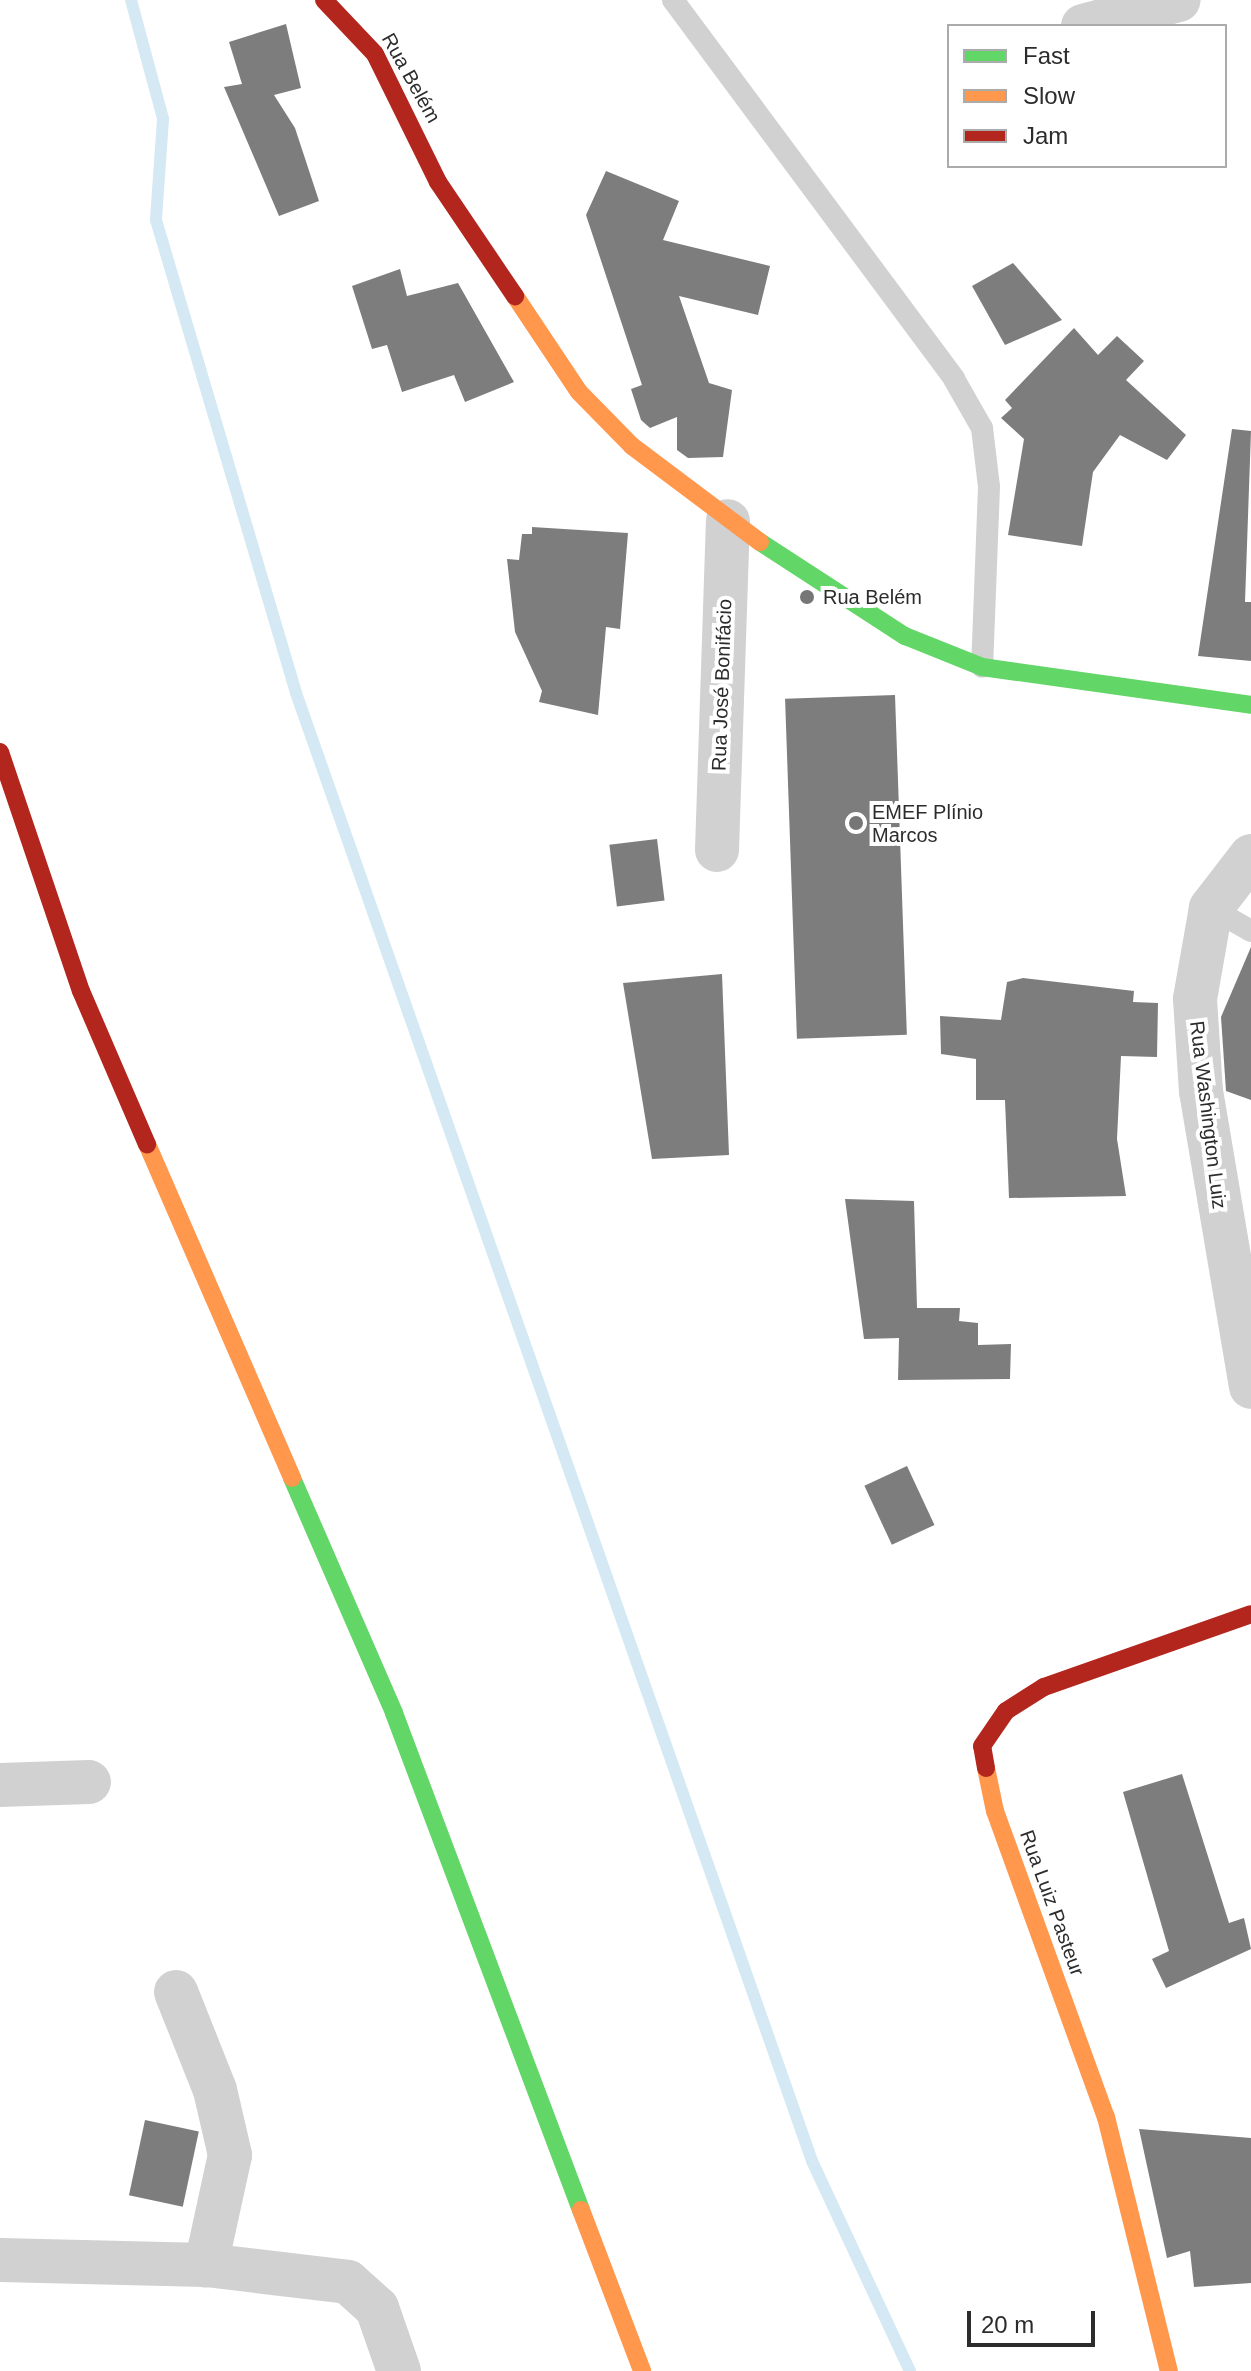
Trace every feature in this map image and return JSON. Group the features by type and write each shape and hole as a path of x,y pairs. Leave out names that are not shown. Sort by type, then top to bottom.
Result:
{"street":[{"name":"Rua Belém","path":"324,0 375,54 438,182 579,392 632,446 728,521 905,636 982,667 1251,705"},
{"path":"1090,24 1179,0"},
{"name":"Rua José Bonifácio","path":"717,850 728,521"},
{"path":"0,752 81,991 394,1713 642,2371"},
{"name":"Rua Washington Luiz","path":"1251,856 1211,908 1198,959 1196,1039 1251,1387"},
{"name":"Rua Luiz Pasteur","path":"1169,2371 1106,2117 995,1811 982,1746 1006,1711 1044,1687 1251,1614"},
{"path":"0,1785 89,1782"},
{"path":"176,1992 215,2090 230,2155 206,2265"},
{"path":"0,2260 206,2265 348,2282 377,2308 399,2371"}],"lane":[{"path":"673,0 954,379 982,428 989,487 982,667"},
{"path":"1211,908 1251,931"}],"building":[{"path":"286,24 301,88 274,95 295,128 319,201 279,216 224,87 242,84 229,42"},
{"path":"606,171 679,201 663,240 770,266 758,315 679,296 709,383 732,390 723,457 688,458 677,450 677,417 650,428 641,420 631,389 642,385 586,215"},
{"path":"1013,263 1062,320 1005,345 972,286"},
{"path":"400,269 407,296 458,283 514,382 465,402 454,375 402,392 387,345 372,349 352,286"},
{"path":"1074,328 1098,355 1117,336 1144,361 1126,380 1186,435 1167,460 1120,435 1093,472 1082,546 1008,535 1024,439 1001,418 1012,408 1005,400"},
{"path":"1232,429 1251,431 1245,602 1251,602 1251,661 1198,656"},
{"path":"532,527 628,533 620,629 606,627 598,715 539,702 542,691 515,632 507,559 519,560 522,534 532,534"},
{"path":"895,695 907,1035 797,1039 785,699"},
{"path":"657,839 665,901 617,906 609,845"},
{"path":"1251,947 1251,1100 1226,1091 1221,1017"},
{"path":"722,974 729,1155 652,1159 623,983"},
{"path":"1023,978 1134,991 1133,1002 1158,1003 1157,1057 1121,1056 1117,1139 1126,1196 1009,1198 1005,1100 976,1100 976,1059 941,1054 940,1016 1001,1020 1007,982"},
{"path":"845,1199 914,1201 917,1308 960,1308 959,1321 978,1323 978,1345 1011,1344 1010,1379 898,1380 899,1338 864,1339"},
{"path":"907,1466 934,1525 892,1545 864,1486"},
{"path":"1182,1774 1229,1923 1244,1918 1251,1949 1166,1988 1152,1959 1169,1951 1123,1792"},
{"path":"145,2120 199,2131 183,2207 129,2195"},
{"path":"1139,2129 1251,2138 1251,2283 1194,2287 1190,2251 1167,2258"}],"waterway":[{"path":"131,0 163,119 156,220 296,693 812,2161 910,2371"}],"traffic: fast":[{"path":"760,542 905,636 982,667 1251,705"},
{"path":"292,1478 394,1713 581,2210"}],"traffic: slow":[{"path":"515,296 579,392 632,446 760,542"},
{"path":"147,1144 292,1478"},
{"path":"986,1768 995,1811 1106,2117 1169,2371"},
{"path":"581,2210 642,2371"}],"traffic: jam":[{"path":"324,0 375,54 438,182 515,296"},
{"path":"0,752 81,991 147,1144"},
{"path":"986,1768 982,1746 1006,1711 1044,1687 1251,1614"}],"place":[{"name":"Rua Belém","path":"807,597"},
{"name":"EMEF Plínio Marcos","path":"856,823"}]}
